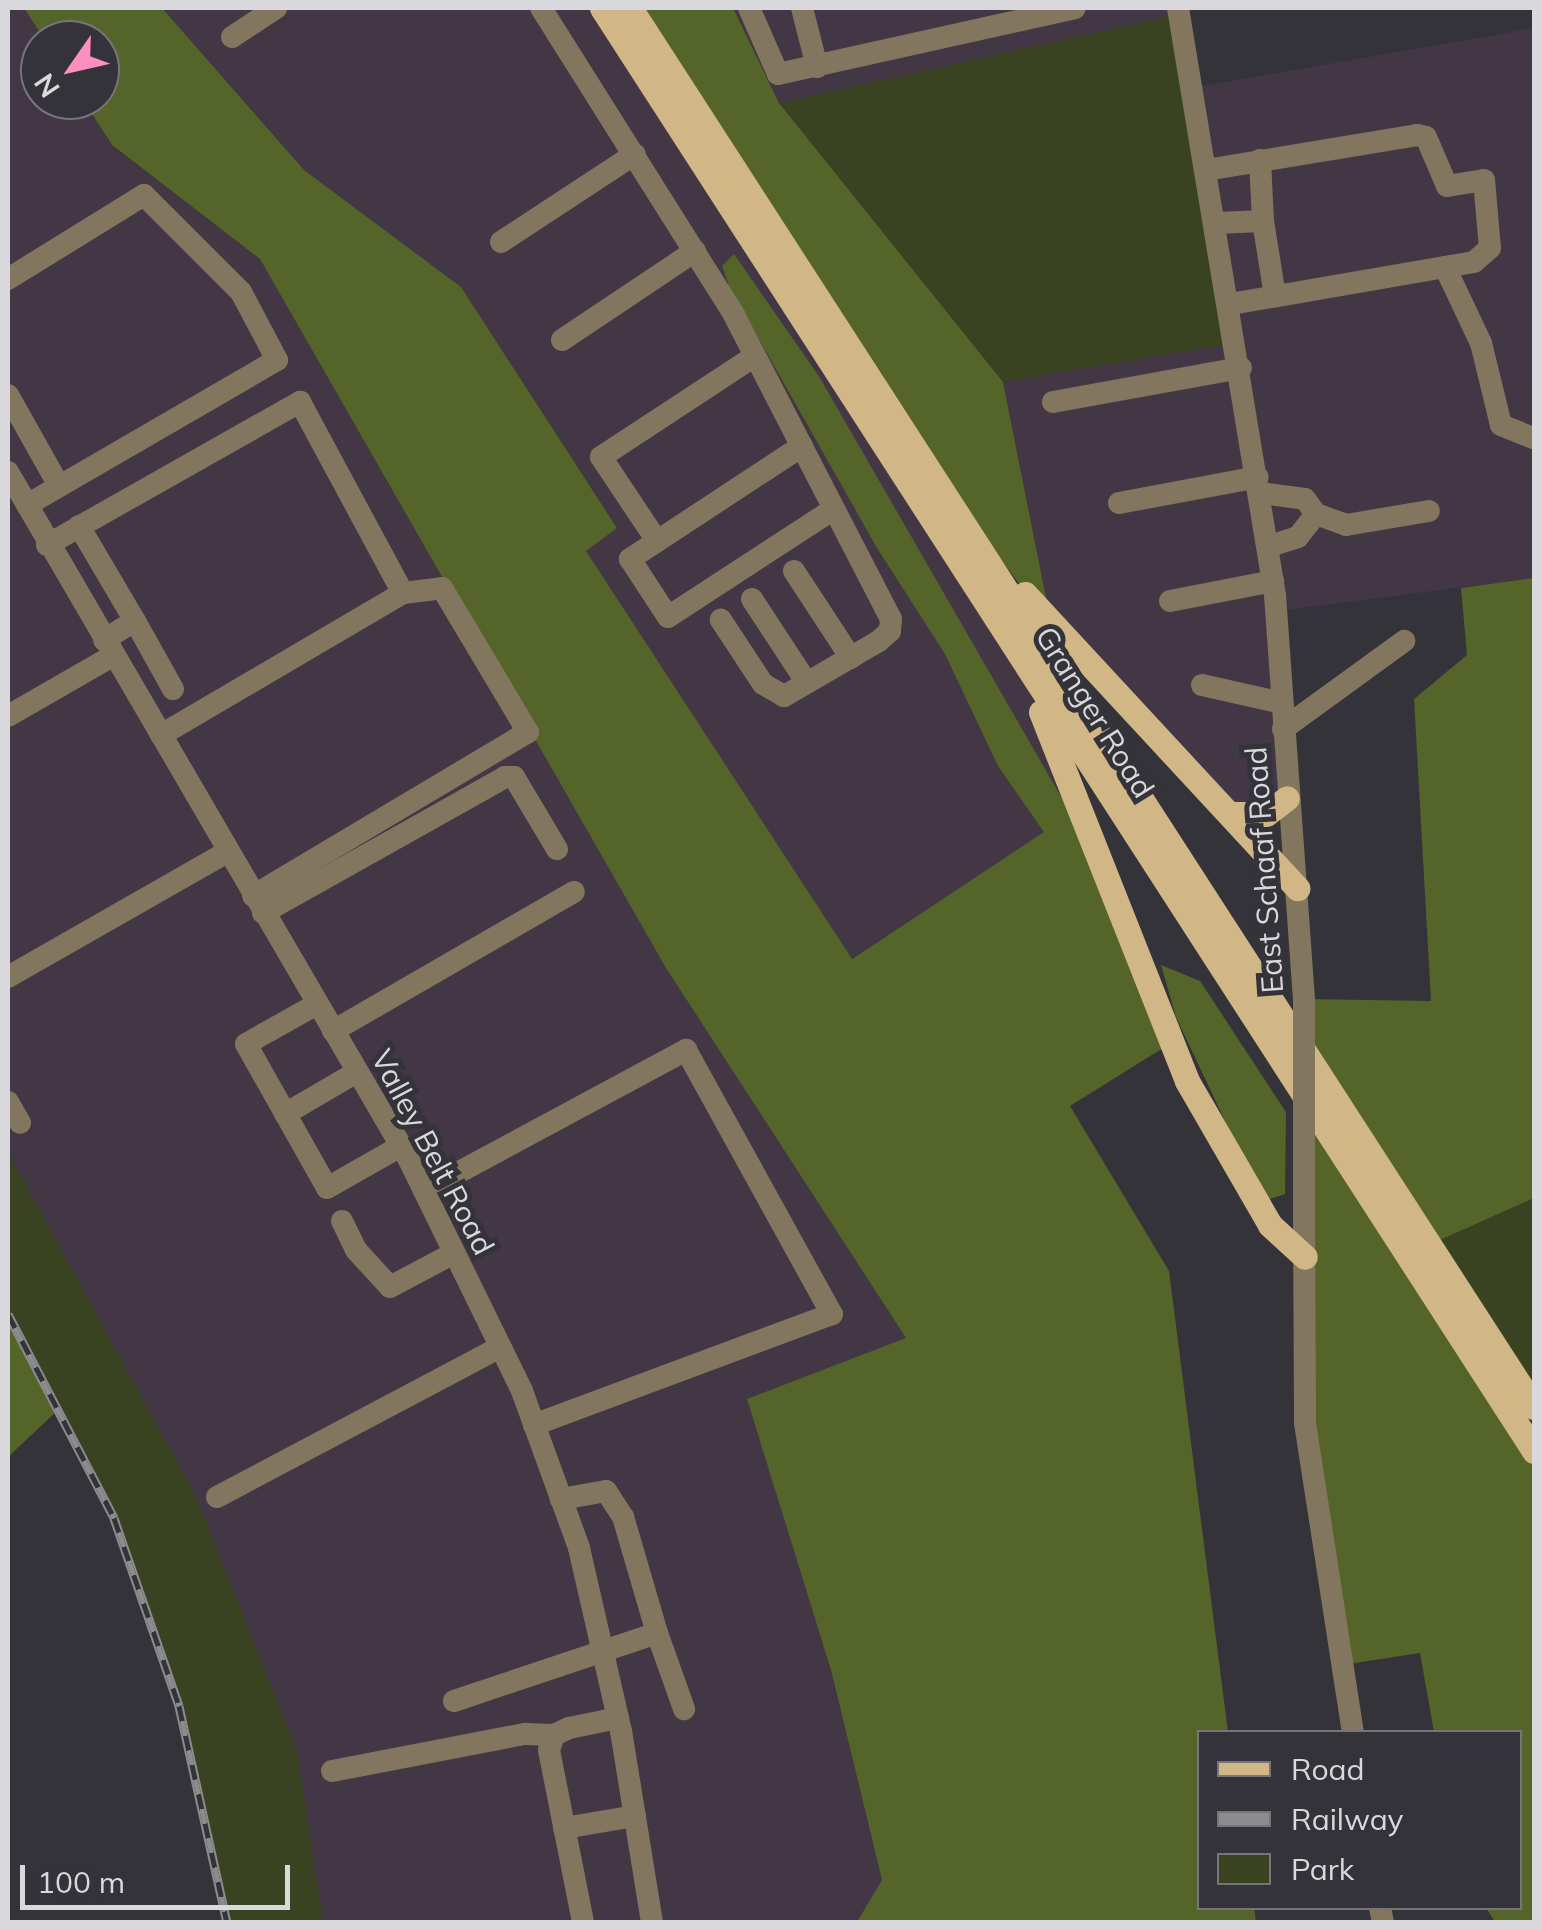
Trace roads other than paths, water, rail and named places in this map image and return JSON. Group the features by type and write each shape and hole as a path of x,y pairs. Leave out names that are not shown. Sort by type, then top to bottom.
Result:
{"main road":[{"name":"Granger Road","path":"602,8 1534,1451"},
{"name":"Granger Road","path":"630,8 1534,1408"},
{"path":"897,420 1042,615 1296,888"},
{"path":"990,608 1069,774 1187,1081 1270,1225 1304,1257"},
{"path":"1230,814 1266,814 1287,798"}],"street":[{"path":"232,37 276,8"},
{"path":"542,8 695,251 891,619 890,631 851,658 806,684 774,695 721,620"},
{"path":"749,8 778,74 1074,8"},
{"path":"802,8 817,67"},
{"name":"East Schaaf Road","path":"1178,8 1241,368 1273,581 1304,999 1305,1423 1353,1730"},
{"path":"1206,170 1394,135 1426,137 1447,186 1484,180 1490,248 1474,262 1230,304"},
{"path":"501,242 634,154"},
{"path":"1260,160 1263,220 1275,296"},
{"path":"8,279 144,195 241,292 277,360 27,505"},
{"path":"1216,223 1263,220"},
{"path":"562,340 695,251"},
{"path":"1445,267 1481,343 1502,425 1534,438"},
{"path":"657,541 601,457 753,357"},
{"path":"1053,402 1241,368"},
{"path":"8,395 59,486"},
{"path":"47,545 300,402 403,593"},
{"path":"802,446 630,559 668,617 832,510"},
{"name":"Valley Belt Road","path":"8,472 47,545 401,1146 500,1347 561,1499 603,1652 652,1922"},
{"path":"1119,503 1259,485 1305,499 1316,514 1346,525 1429,511"},
{"path":"1268,546 1298,536 1316,514"},
{"path":"80,526 173,689"},
{"path":"794,572 851,658"},
{"path":"1170,601 1273,581"},
{"path":"161,734 403,593 442,588 528,732 258,904"},
{"path":"752,600 806,684"},
{"path":"8,716 109,648 135,621"},
{"path":"1283,729 1404,641"},
{"path":"1202,685 1282,703"},
{"path":"258,904 505,776 514,778 557,849"},
{"path":"8,977 227,852"},
{"path":"333,1031 574,892"},
{"path":"317,1004 246,1044 327,1188 401,1146"},
{"path":"424,1191 686,1050 832,1314 534,1426"},
{"path":"286,1114 357,1072"},
{"path":"8,1102 20,1123"},
{"path":"342,1221 356,1250 390,1286 454,1253"},
{"path":"217,1497 500,1347"},
{"path":"561,1499 606,1491 623,1517 684,1708"},
{"path":"454,1700 657,1633"},
{"path":"332,1771 525,1734 554,1735 618,1718"},
{"path":"554,1735 549,1750 583,1922"},
{"path":"564,1828 635,1816"}],"railway":[{"path":"8,1314 114,1518 179,1706 227,1922"}]}
